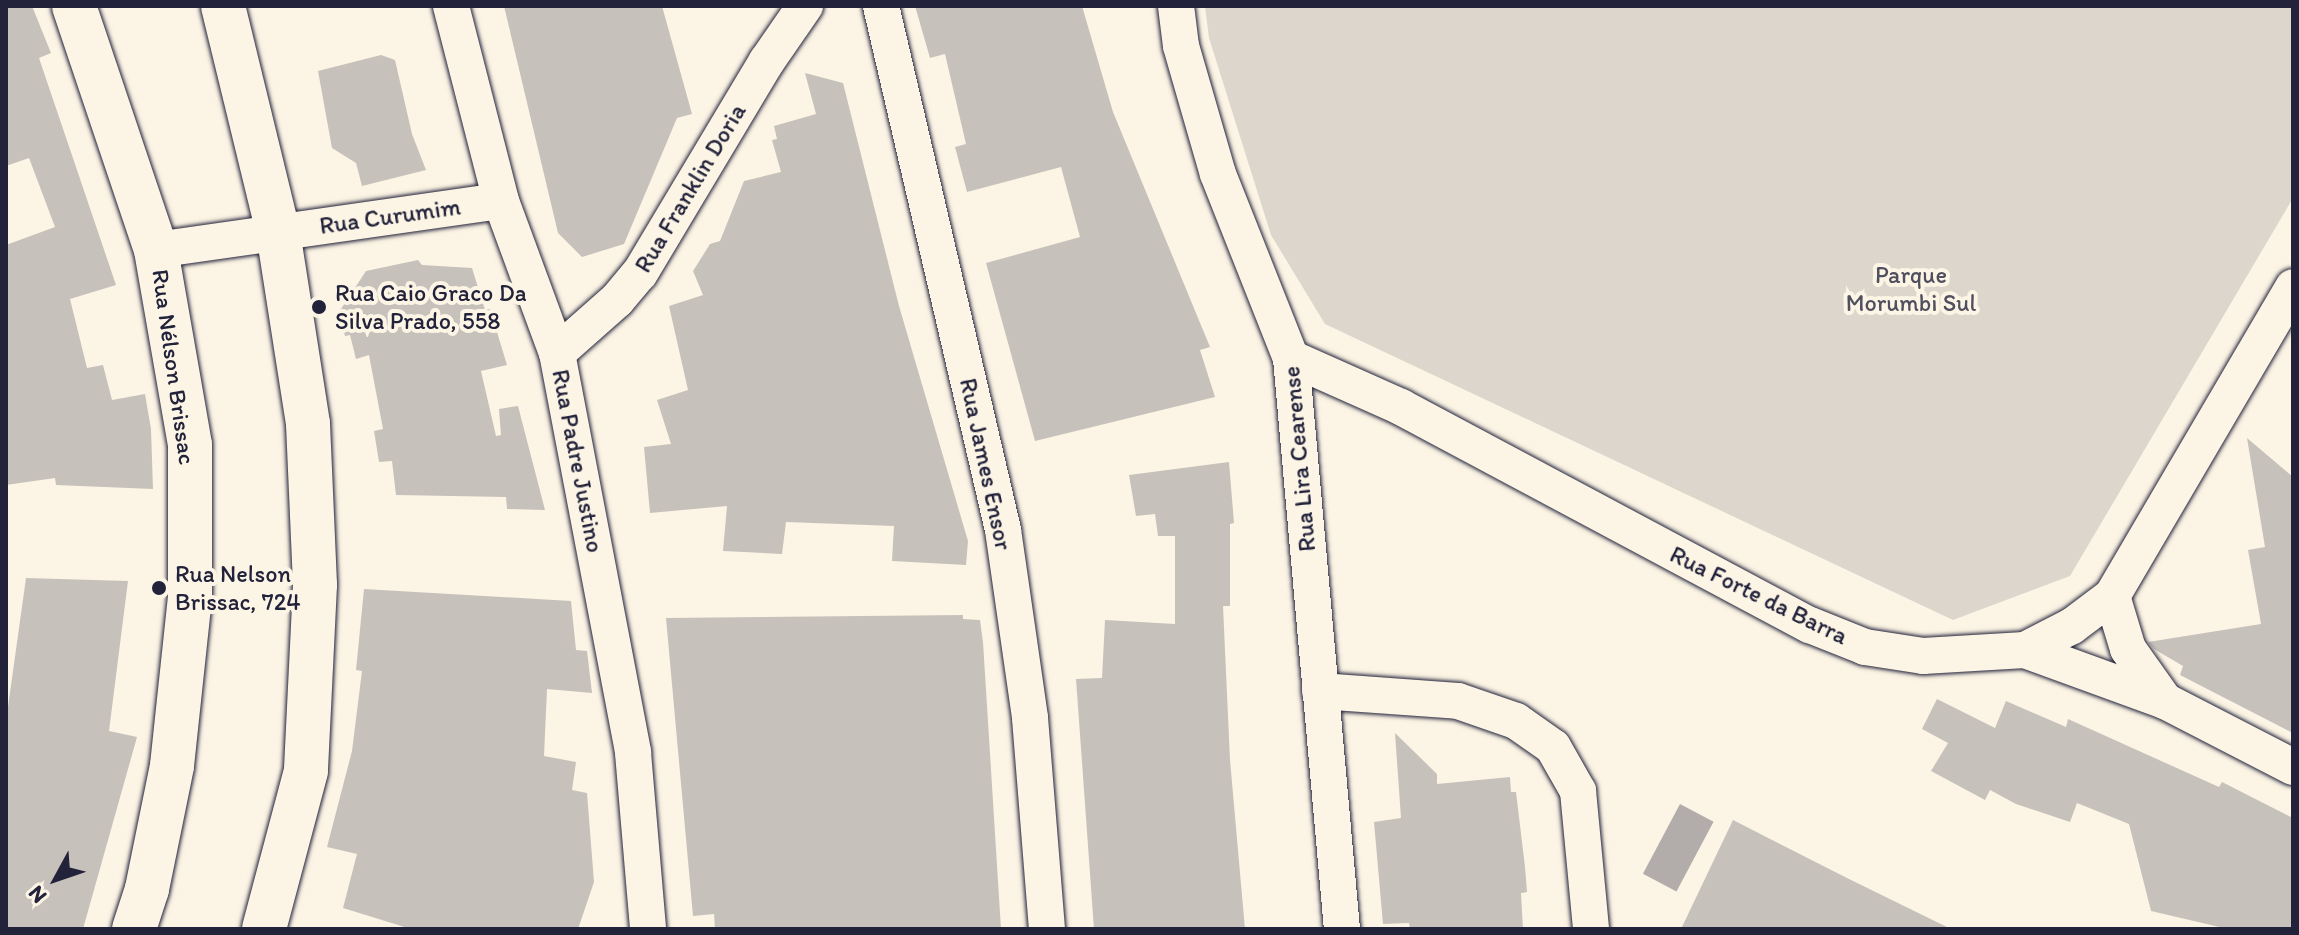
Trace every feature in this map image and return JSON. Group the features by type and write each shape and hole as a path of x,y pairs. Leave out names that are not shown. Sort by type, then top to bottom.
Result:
{"street":[{"name":"Rua Nélson Brissac","path":"74,6 156,250 190,445 190,597 172,766 147,889 134,929"},
{"path":"223,6 278,232 308,424 315,585 306,771 264,929"},
{"name":"Rua Padre Justino","path":"451,6 501,201 557,353 633,753 648,929"},
{"name":"Rua Franklin Doria","path":"557,353 617,300 640,273 767,61 805,6"},
{"name":"Rua James Ensor","path":"881,6 1003,530 1030,718 1047,929"},
{"name":"Rua Lira Cearense","path":"1176,6 1181,46 1218,174 1291,358 1342,929"},
{"name":"Rua Curumim","path":"156,250 501,201"},
{"path":"2025,650 2072,626 2112,596 2293,287"},
{"name":"Rua Forte da Barra","path":"1291,358 1401,407 1810,625 1865,647 1923,656 2025,650 2165,701 2293,767"},
{"path":"2112,596 2128,649 2165,701"},
{"path":"1320,691 1458,701 1516,721 1553,747 1578,791 1591,929"}],"green space":[{"name":"Parque Morumbi Sul","path":"1205,6 2293,6 2293,198 2070,576 1953,620 1325,324 1271,235 1209,38"}],"shaded area":[{"path":"1680,804 1714,822 1676,892 1643,874"}],"building":[{"path":"6,6 32,6 51,53 39,58 116,285 70,299 87,368 103,365 112,400 145,394 151,429 153,489 56,485 55,478 6,485 6,245 55,227 29,158 6,166"},
{"path":"504,6 662,6 692,114 677,118 624,244 582,257 558,233"},
{"path":"915,6 1082,6 1113,112 1210,347 1200,350 1215,397 1035,441 986,263 1080,237 1061,167 967,192 955,147 966,144 945,54 930,58"},
{"path":"381,55 395,60 412,134 426,170 362,186 356,163 332,148 318,71"},
{"path":"805,73 843,83 899,306 968,541 966,565 892,561 894,526 786,522 782,554 723,551 727,506 650,513 644,447 671,444 657,400 688,390 669,306 703,295 693,271 710,244 720,241 744,181 781,172 772,140 777,139 774,126 816,114"},
{"path":"418,260 422,265 472,268 485,310 490,309 507,365 481,371 496,436 501,435 499,409 518,406 545,510 507,509 506,497 396,495 392,461 379,462 374,431 383,429 369,355 356,359 350,335 345,336 339,312 366,271"},
{"path":"2247,438 2293,477 2293,733 2180,675 2183,666 2148,642 2261,624 2248,550 2265,547"},
{"path":"1229,462 1234,523 1230,524 1230,606 1223,606 1230,760 1245,929 1094,929 1076,679 1102,678 1105,620 1175,624 1175,536 1158,536 1155,514 1136,516 1129,475"},
{"path":"26,578 128,581 109,731 137,737 83,929 6,929 6,721"},
{"path":"364,589 571,601 576,650 587,651 592,693 547,689 544,756 576,762 572,790 587,793 594,882 578,929 411,929 343,908 357,854 327,847 352,751 362,671 356,670"},
{"path":"963,615 963,619 980,620 983,642 1001,929 715,929 714,914 693,916 666,618"},
{"path":"1937,699 1995,728 2006,701 2066,727 2068,719 2219,787 2222,782 2293,818 2293,929 2228,929 2151,911 2129,824 2077,803 2070,822 2016,804 1990,790 1985,800 1931,771 1948,743 1922,729"},
{"path":"1395,733 1437,774 1437,784 1510,777 1511,792 1516,792 1525,867 1527,892 1521,893 1523,929 1410,929 1409,923 1383,924 1374,822 1401,818"},
{"path":"1733,820 1847,878 1951,929 1681,929"}],"place":[{"name":"Rua Caio Graco Da Silva Prado, 558","path":"319,307"},
{"name":"Rua Nelson Brissac, 724","path":"159,588"}]}
